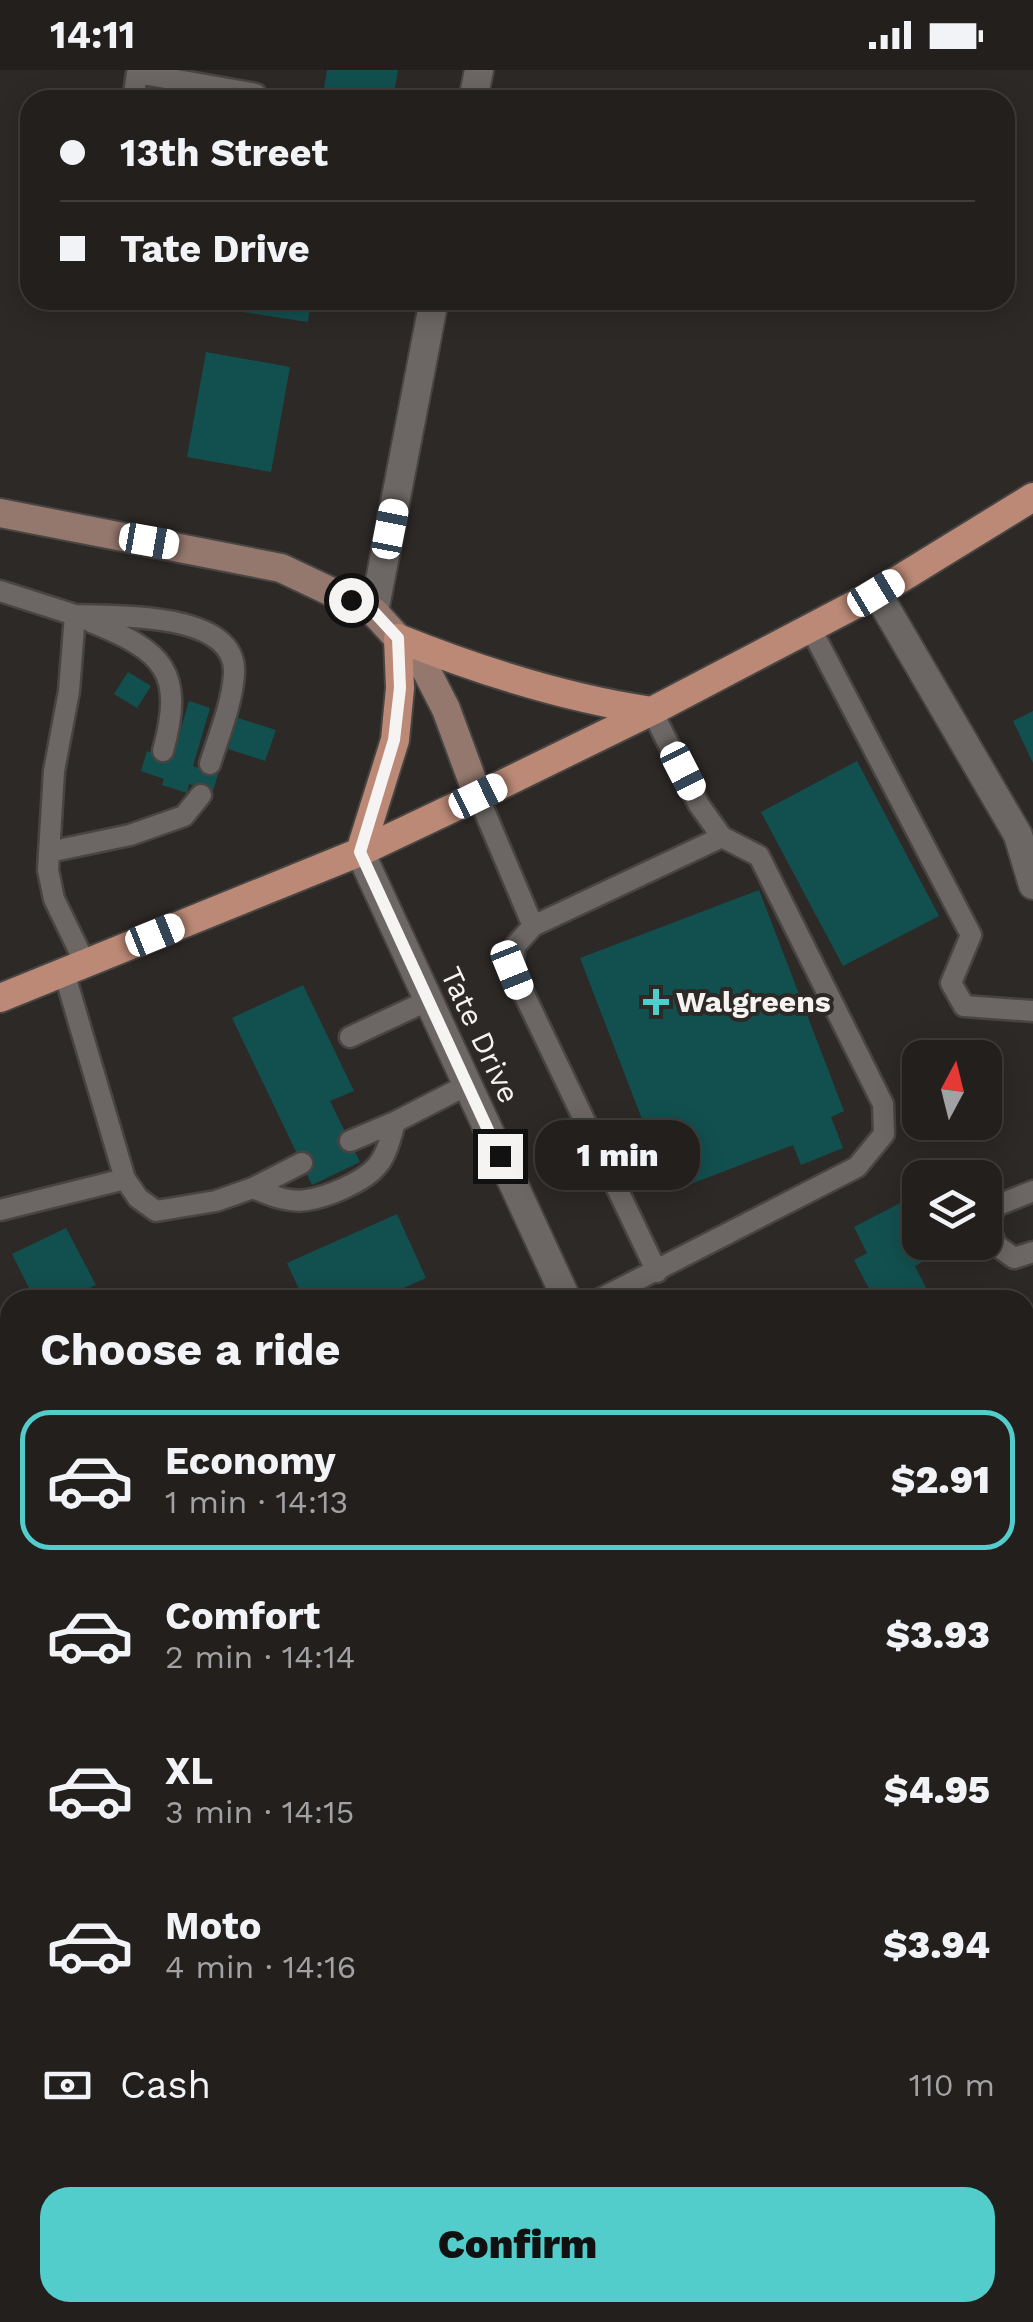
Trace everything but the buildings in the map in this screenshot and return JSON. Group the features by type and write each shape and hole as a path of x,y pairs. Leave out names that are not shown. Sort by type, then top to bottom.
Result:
{"main road":[{"path":"0,998 360,852 652,712 876,593 1033,497"},
{"path":"0,513 281,568 374,612 426,668 446,709 478,796"},
{"path":"398,638 460,663 541,687 652,712"},
{"path":"360,852 394,740 400,688 398,638"}],"street":[{"path":"374,612 432,310"},
{"path":"876,593 1018,835 1033,884"},
{"name":"Tate Drive","path":"360,852 562,1290"}],"lane":[{"path":"134,90 136,73 233,90"},
{"path":"0,591 131,638 162,665 174,697 163,751"},
{"path":"75,615 141,618 188,626 214,635 230,652 234,671 210,764"},
{"path":"75,615 73,658 54,771 48,870 125,1178 138,1198 156,1211 216,1202 302,1163"},
{"path":"811,628 970,935 950,983 964,1006 1033,1011"},
{"path":"619,1290 857,1166 884,1134 884,1104 759,856 722,837 700,805 652,712"},
{"path":"49,852 130,835 184,816 201,795"},
{"path":"478,796 534,926"},
{"path":"657,1272 512,970 515,946 534,926 722,837"},
{"path":"350,1037 428,1000"},
{"path":"350,1141 467,1085"},
{"path":"254,1188 276,1198 306,1200 349,1185 377,1167 395,1122"},
{"path":"0,1210 125,1178"},
{"path":"1033,1190 996,1206 988,1224 996,1245 1014,1258 1033,1252"}],"place":[{"name":"Walgreens","path":"656,1002"}],"route":[{"path":"351,600 374,612 398,638 400,688 394,740 360,852 500,1156"}]}
